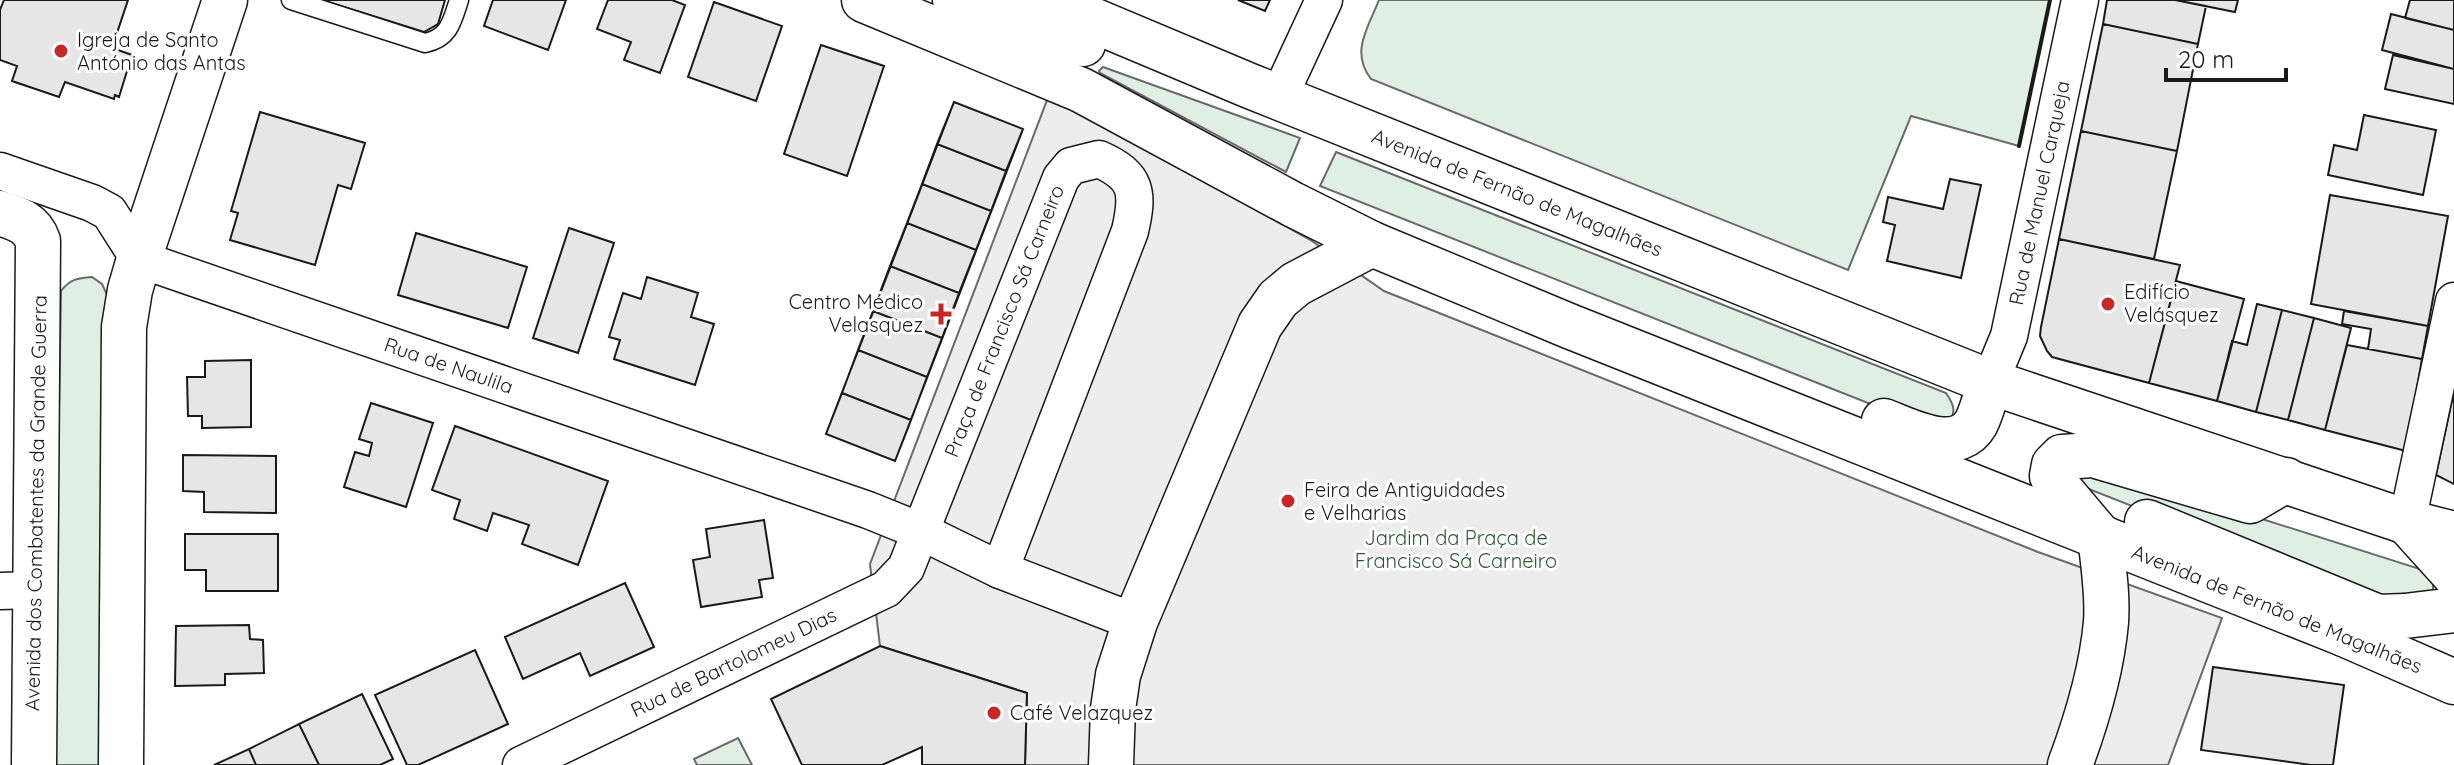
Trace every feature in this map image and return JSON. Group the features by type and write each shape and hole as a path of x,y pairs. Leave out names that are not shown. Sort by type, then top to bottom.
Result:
{"main road":[{"path":"121,765 124,327 139,259 225,0"},
{"name":"Avenida de Fernão de Magalhães","path":"864,0 1081,90 1372,244 1569,326 2344,634 2454,682"},
{"path":"955,0 1218,90 1264,91"},
{"name":"Avenida de Fernão de Magalhães","path":"1045,0 1990,382 2407,522 2454,534"},
{"name":"Avenida dos Combatentes da Grande Guerra","path":"0,213 27,224 35,230 38,241 17,590 34,765"},
{"path":"1111,765 1118,675 1135,622 1260,325 1278,299 1296,284 1372,244"},
{"path":"1569,326 1605,311 1922,436 1941,440 1969,432 1977,421 1990,382"},
{"name":"Avenida de Fernão de Magalhães","path":"2100,536 2052,476 2054,465 2062,457 2093,455 2250,501 2286,480"},
{"path":"2070,765 2101,655 2106,622 2100,536 2140,519 2378,617 2454,610"},
{"path":"2407,522 2454,574"}],"street":[{"path":"1264,91 1324,0"},
{"name":"Rua de Manuel Carqueja","path":"1990,382 2009,336 2080,0"},
{"name":"Praça de Francisco Sá Carneiro","path":"920,531 1061,178 1071,166 1099,159 1121,168 1132,185 1135,211 1130,231 1000,570"},
{"path":"0,171 92,203 109,212 139,259"},
{"name":"Rua de Naulila","path":"139,259 868,510 920,531"},
{"path":"2407,522 2454,301"},
{"path":"920,531 1000,570 1135,622"},
{"name":"Rua de Bartolomeu Dias","path":"521,765 886,589 906,568 920,531"}],"lane":[{"path":"291,0 419,43 442,38 449,30 459,0"}],"green space":[{"path":"1379,0 2050,0 2019,146 1911,116 1848,270 1371,79 1365,69 1361,50"},
{"path":"1103,67 1300,138 1286,172 1100,73"},
{"path":"1336,152 1946,393 1953,409 1951,420 1948,425 1926,426 1320,186"},
{"path":"92,277 102,284 108,297 103,765 53,765 61,291 75,280"},
{"path":"2069,470 2120,474 2420,569 2433,583 2433,592 2407,600 2348,591 2071,482"},
{"path":"738,738 752,765 697,765 694,759"}],"shaded area":[{"path":"1049,95 1312,241 1384,291 2038,552 2222,618 2168,765 1025,765 1027,693 880,646 870,564"}],"building":[{"name":"Igreja de Santo António das Antas","path":"4,0 128,0 112,48 132,55 119,97 115,95 114,99 65,82 59,97 12,81 17,66 0,60 0,10"},
{"path":"322,0 445,0 438,24 424,32"},
{"path":"493,0 566,0 548,50 484,26"},
{"path":"608,0 672,0 685,5 660,73 624,60 631,42 597,29"},
{"path":"1238,0 1270,0 1265,11"},
{"path":"2107,0 2175,0 2206,6 2198,44 2103,24"},
{"path":"2175,0 2238,0 2235,12"},
{"path":"2410,0 2454,0 2454,30 2405,18"},
{"path":"714,2 782,26 756,101 688,77"},
{"path":"2391,14 2454,30 2454,69 2382,50"},
{"path":"2103,24 2198,44 2177,151 2081,131"},
{"path":"821,45 884,66 847,176 784,154"},
{"path":"2393,55 2454,69 2454,104 2385,89"},
{"path":"954,102 1023,129 1006,171 937,144"},
{"path":"954,102 1023,129 895,461 826,434"},
{"path":"260,112 365,143 351,189 338,185 315,265 230,240 238,213 231,211"},
{"path":"2364,115 2436,130 2423,195 2328,175 2334,145 2357,150"},
{"path":"2081,131 2177,151 2154,259 2059,239"},
{"path":"937,144 1006,171 991,211 922,184"},
{"path":"1950,179 1981,185 1961,278 1887,261 1895,225 1883,222 1888,197 1943,209"},
{"path":"922,184 991,211 976,250 907,223"},
{"path":"2330,195 2448,216 2428,326 2311,304"},
{"path":"907,223 976,250 959,293 890,266"},
{"path":"569,228 614,243 578,353 533,338"},
{"path":"416,233 527,267 508,328 398,295"},
{"name":"Edifício Velásquez","path":"2059,239 2180,265 2149,383 2052,357 2047,351 2040,336"},
{"path":"890,266 959,293 942,338 873,311"},
{"path":"647,277 698,293 691,317 714,324 695,385 614,359 620,340 609,337 623,293 641,299"},
{"path":"2176,281 2244,299 2217,401 2149,383"},
{"path":"2257,304 2282,310 2256,412 2217,401 2232,341 2247,345"},
{"path":"2282,310 2314,318 2288,420 2256,412"},
{"path":"873,311 942,338 927,377 858,350"},
{"path":"2344,311 2428,326 2422,359 2368,349 2371,329 2342,324"},
{"path":"2314,318 2351,328 2325,430 2288,420"},
{"path":"2347,345 2422,359 2406,451 2325,430"},
{"path":"858,350 927,377 911,420 842,393"},
{"path":"251,360 251,427 202,428 202,416 188,416 187,377 205,377 205,361"},
{"path":"2454,391 2454,484 2436,475"},
{"path":"842,393 911,420 895,461 826,434"},
{"path":"371,403 433,423 406,507 344,487 355,452 369,456 372,443 359,439"},
{"path":"455,426 608,481 578,565 522,544 529,525 493,513 487,531 454,519 460,500 432,490"},
{"path":"183,455 276,456 276,513 204,512 204,492 183,491"},
{"path":"764,520 773,578 759,580 762,597 701,607 693,560 710,557 706,529"},
{"path":"185,534 278,534 278,591 206,591 206,570 185,570"},
{"path":"625,583 654,647 590,676 580,653 523,679 505,637"},
{"path":"249,625 250,639 263,640 264,673 225,674 225,685 175,686 176,626"},
{"path":"880,646 1027,693 1025,765 922,765 922,747 882,765 802,765 771,699"},
{"path":"475,650 508,724 418,765 407,765 375,695"},
{"path":"2213,667 2344,685 2333,765 2311,765 2201,750"},
{"path":"362,694 393,759 380,765 319,765 299,724"},
{"path":"299,724 319,765 256,765 249,749"},
{"path":"249,749 256,765 214,765"}],"wall":[{"path":"2019,146 2050,0"}],"place":[{"name":"Igreja de Santo António das Antas","path":"61,51"},
{"name":"Edifício Velásquez","path":"2108,304"},
{"name":"Centro Médico Velasquez","path":"941,314"},
{"name":"Feira de Antiguidades e Velharias","path":"1288,501"},
{"name":"Café Velazquez","path":"994,713"}],"park label":[{"name":"Jardim da Praça de Francisco Sá Carneiro","path":"1456,550"}]}
